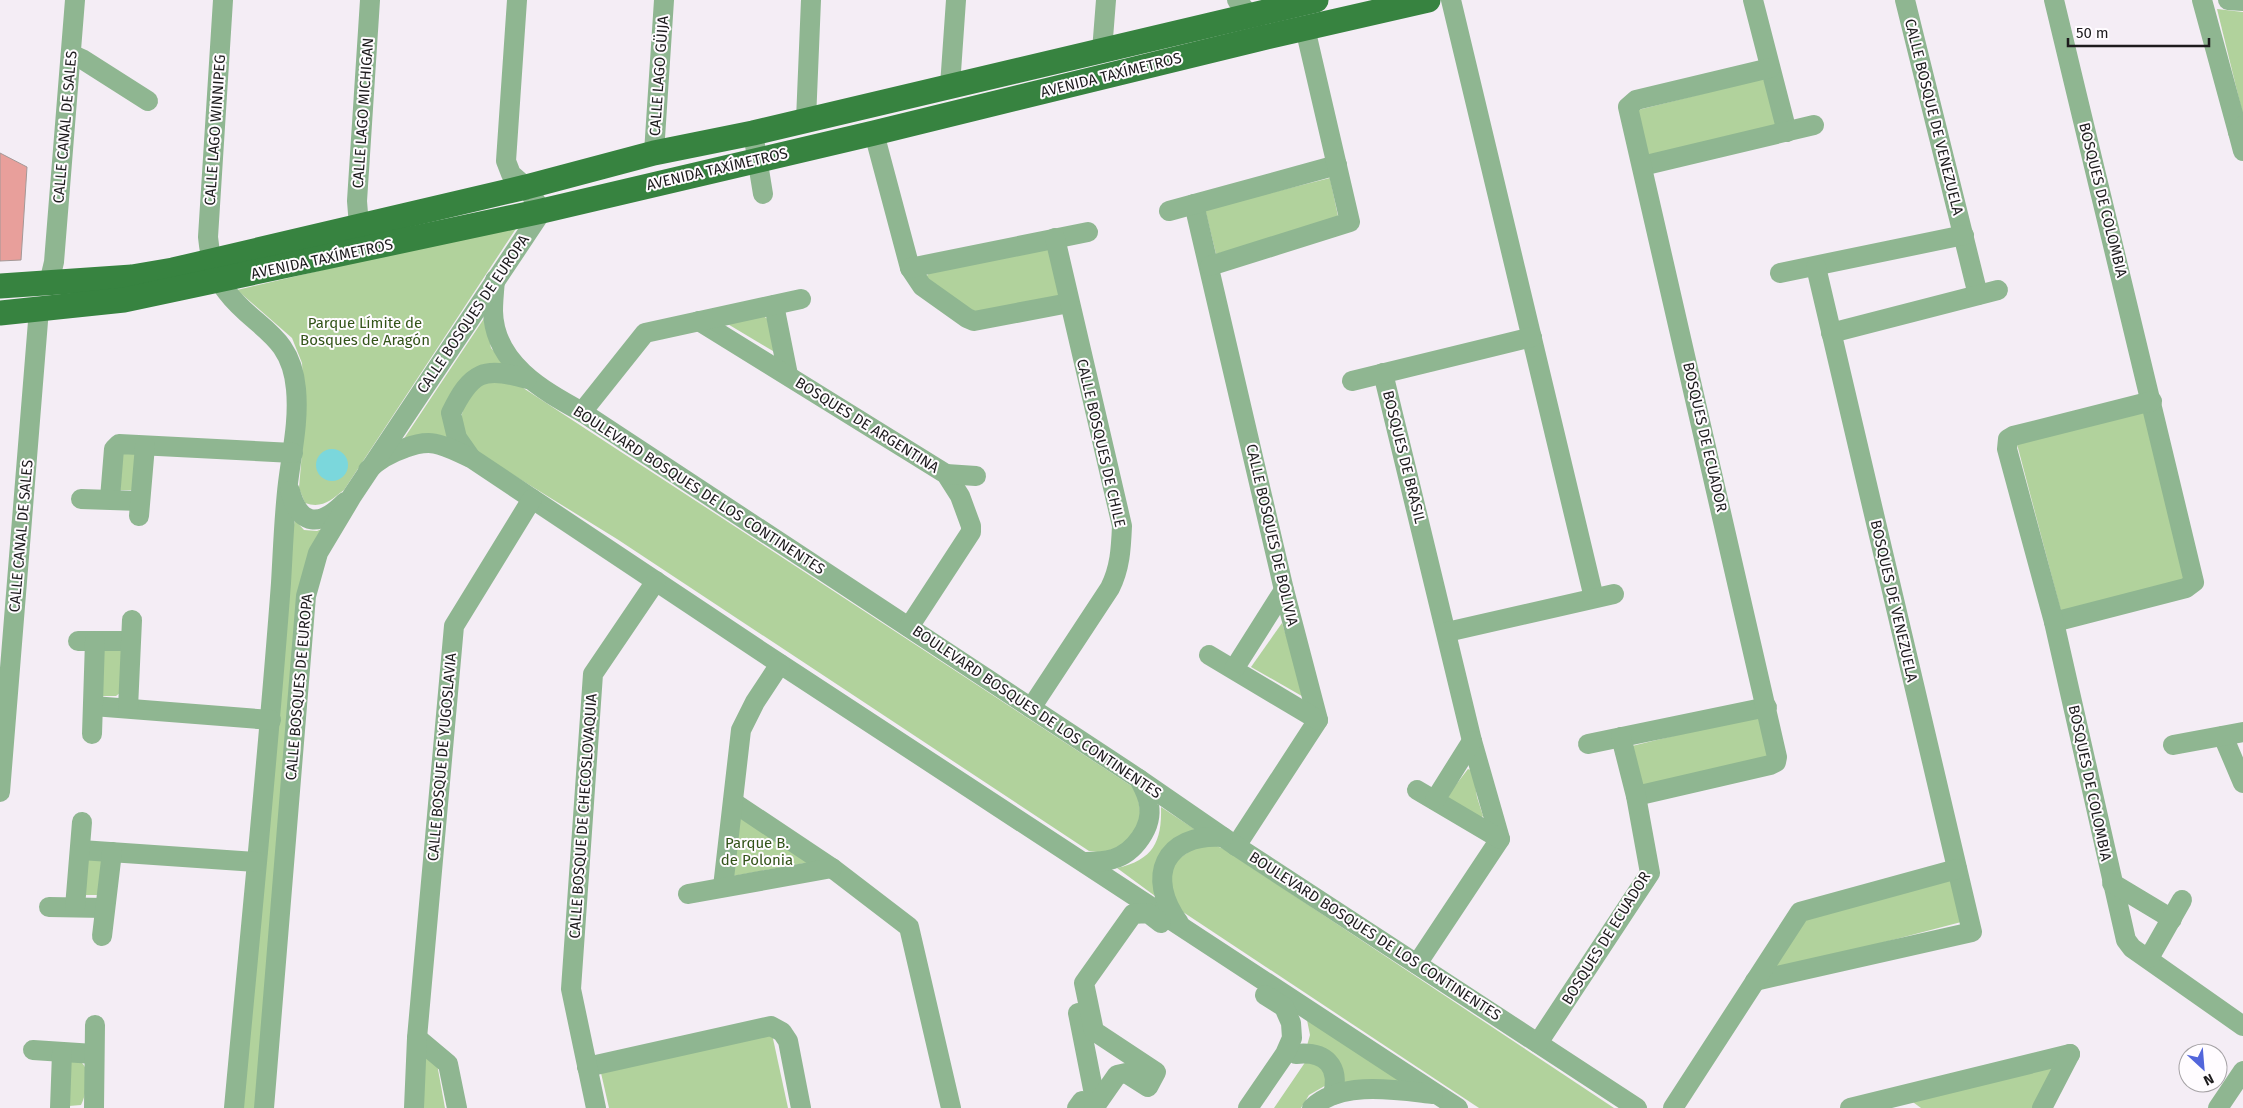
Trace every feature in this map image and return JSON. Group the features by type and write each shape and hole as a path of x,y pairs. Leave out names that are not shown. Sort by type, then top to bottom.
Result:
{"main road":[{"name":"AVENIDA TAXÍMETROS","path":"0,313 124,300 359,226 526,187 654,153 753,133 1102,51 1246,5 1316,0"},
{"name":"AVENIDA TAXÍMETROS","path":"0,286 132,277 173,270 215,270 542,211 1428,0"},
{"path":"1041,64 1047,91"}],"street":[{"name":"CALLE CANAL DE SALES","path":"49,283 54,262 75,0"},
{"name":"CALLE LAGO WINNIPEG","path":"215,270 208,237 223,0"},
{"name":"CALLE LAGO MICHIGAN","path":"359,226 357,201 370,0"},
{"path":"518,0 506,161 511,174 526,187 542,211"},
{"name":"CALLE LAGO GÜIJA","path":"654,153 664,0"},
{"path":"806,120 811,0"},
{"path":"950,86 956,0"},
{"path":"1102,51 1106,0"},
{"path":"1451,0 1594,598"},
{"path":"1753,0 1787,132"},
{"name":"CALLE BOSQUE DE VENEZUELA","path":"1905,0 1964,235"},
{"name":"BOSQUES DE COLOMBIA","path":"2054,0 2152,401 2193,578 2193,585 2054,622"},
{"path":"2202,0 2241,136"},
{"path":"2228,0 2243,1"},
{"path":"1210,266 1348,224 1350,217 1305,28"},
{"path":"71,54 148,101"},
{"name":"BOSQUES DE ECUADOR","path":"1636,796 1774,764 1777,757 1768,707 1628,111 1632,102 1770,68"},
{"path":"1642,166 1814,126"},
{"path":"753,133 763,194"},
{"path":"874,133 910,268 922,286 966,318 974,321 1069,303"},
{"path":"1169,211 1337,166"},
{"name":"CALLE BOSQUES DE BOLIVIA","path":"1194,204 1210,266 1284,590 1318,720"},
{"name":"CALLE BOSQUES DE EUROPA","path":"264,1108 306,596 318,554 368,470 542,211"},
{"path":"910,268 1088,232"},
{"path":"1780,273 1964,235 1978,295"},
{"name":"CALLE BOSQUES DE CHILE","path":"1031,708 1110,588 1118,573 1121,554 1122,526 1054,238"},
{"name":"BOSQUES DE VENEZUELA","path":"1755,981 1972,932 1816,267"},
{"name":"CALLE BOSQUES DE EUROPA","path":"215,270 227,294 271,332 283,347 292,368 296,386 298,419 288,484 271,720 234,1108"},
{"name":"BOULEVARD BOSQUES DE LOS CONTINENTES","path":"494,280 493,312 496,331 504,350 527,379 582,412 1139,779 1230,842 1637,1108"},
{"path":"1831,334 1998,290"},
{"path":"582,412 642,335 801,299"},
{"name":"BOSQUES DE ARGENTINA","path":"774,305 788,375"},
{"name":"CALLE CANAL DE SALES","path":"0,792 39,309"},
{"name":"BOSQUES DE ARGENTINA","path":"699,321 946,474 960,496 971,526 971,532 909,627"},
{"name":"BOSQUES DE BRASIL","path":"1500,839 1472,741 1383,373 1532,337"},
{"path":"471,458 457,438 451,413 462,389 472,380 483,374 503,372 527,379"},
{"path":"1352,381 1383,373"},
{"name":"BOSQUES DE COLOMBIA","path":"2149,958 2128,943 2112,883 2054,622 2007,448 2008,439 2152,401"},
{"path":"368,470 380,459 420,442 441,444 471,458 780,664 1086,862 1182,928 1283,992 1458,1108"},
{"path":"110,498 116,445 292,453"},
{"path":"81,499 110,498 139,508 145,446"},
{"name":"BOSQUES DE ARGENTINA","path":"946,474 976,476"},
{"path":"288,484 294,508 301,516 319,520 334,513 352,496"},
{"name":"CALLE BOSQUE DE YUGOSLAVIA","path":"414,1108 417,1038 454,626 532,499"},
{"name":"CALLE BOSQUE DE CHECOSLOVAQUIA","path":"596,1108 571,989 593,674 656,581"},
{"path":"1234,669 1284,590"},
{"path":"1447,632 1614,594"},
{"path":"128,708 132,620"},
{"path":"92,734 93,706 87,641 130,641"},
{"path":"1182,928 1174,916 1161,887 1166,862 1179,844 1198,838 1230,842 1318,720 1209,655"},
{"path":"723,886 741,730 754,702 780,664"},
{"path":"93,706 271,720"},
{"path":"1588,744 1768,707"},
{"path":"2173,745 2243,732"},
{"name":"BOSQUES DE ECUADOR","path":"1538,1043 1650,872 1636,796 1621,736"},
{"path":"2223,736 2243,783"},
{"path":"1434,800 1472,741"},
{"path":"1086,862 1114,859 1124,854 1137,842 1147,826 1150,813 1146,793 1139,779"},
{"path":"1417,790 1500,839 1417,964"},
{"path":"733,802 832,868 909,926 951,1108"},
{"path":"75,907 82,822"},
{"path":"81,850 256,862"},
{"path":"102,936 112,852"},
{"path":"688,894 723,886 832,868"},
{"path":"1673,1108 1803,910 1956,869"},
{"path":"2112,883 2172,919"},
{"path":"1086,1104 1081,1032 1072,980 1134,895"},
{"path":"2182,900 2149,958 2243,1026"},
{"path":"49,908 104,908"},
{"path":"1086,1104 1117,1075 1126,1073 1148,1086 1156,1072 1094,1031 1084,983 1133,914 1148,914 1284,1007 1291,1023 1292,1038 1284,1054 1248,1108"},
{"path":"928,955 963,1108"},
{"path":"1260,1108 1296,1054 1302,1038 1300,1024 1283,992"},
{"path":"94,1108 95,1025"},
{"path":"587,1067 771,1026 782,1032 788,1041 801,1108"},
{"path":"1081,1032 1146,1074"},
{"path":"417,1038 448,1064 457,1108"},
{"path":"34,1050 94,1054"},
{"path":"60,1108 62,1053"},
{"path":"1296,1054 1309,1053 1321,1056 1334,1070 1336,1081 1333,1095"},
{"path":"1850,1108 1896,1103 2070,1054 2042,1108"},
{"path":"1086,1104 1121,1058"},
{"path":"2218,1108 2243,1072"},
{"path":"1312,1108 1333,1095 1380,1087 1438,1095"}],"green space":[{"path":"2217,9 2243,12 2243,115"},
{"path":"1761,79 1772,84 1783,125 1654,159 1645,154 1634,111"},
{"path":"1330,178 1339,221 1216,254 1205,209"},
{"name":"Parque Límite de Bosques de Aragón","path":"519,224 344,490 321,504 311,505 305,503 299,488 305,417 302,363 292,338 237,290"},
{"path":"1044,246 1051,252 1059,297 975,315 924,279 933,269"},
{"path":"759,313 769,320 778,354 721,320"},
{"path":"485,317 491,348 506,365 482,366 449,442 401,443"},
{"path":"508,378 1133,787 1138,797 1141,819 1128,842 1106,853 1089,851 617,539 471,449 463,428 462,414 464,407 481,382"},
{"path":"2145,408 2192,585 2063,619 2017,444"},
{"path":"123,449 133,449 138,459 132,490 120,490"},
{"path":"295,520 304,530 317,531 324,528 309,556 256,1108 243,1108 288,553"},
{"path":"1282,623 1307,699 1251,667"},
{"path":"119,648 127,658 126,688 116,696 101,696 103,649"},
{"path":"1755,716 1767,722 1774,755 1640,787 1632,746"},
{"path":"1468,769 1473,771 1477,797 1483,816 1478,821 1450,805 1448,795"},
{"path":"1161,807 1202,834 1178,844 1162,854 1155,869 1155,896 1117,868 1139,860 1153,848 1160,830"},
{"name":"Parque B. de Polonia","path":"740,818 811,862 733,876"},
{"path":"1204,841 1224,849 1614,1108 1479,1108 1180,910 1173,902 1170,865"},
{"path":"87,853 104,854 101,895 82,895"},
{"path":"1954,876 1965,921 1770,972 1803,920"},
{"path":"1307,1020 1422,1090 1345,1086 1306,1049 1310,1035"},
{"path":"772,1034 788,1108 609,1108 601,1073"},
{"path":"423,1055 437,1064 445,1108 418,1108"},
{"path":"70,1061 81,1062 85,1067 87,1077 86,1090 81,1105 69,1106"},
{"path":"1306,1061 1322,1064 1328,1084 1309,1095 1301,1108 1274,1108"},
{"path":"2057,1064 2034,1108 1921,1108 1910,1100"}],"water":[{"path":"332,449 338,450 343,454 347,459 347,471 343,476 338,480 332,481 326,480 321,476 317,471 316,465 317,459 321,454 326,450"}],"building":[{"path":"0,153 27,167 21,260 0,261"}]}
